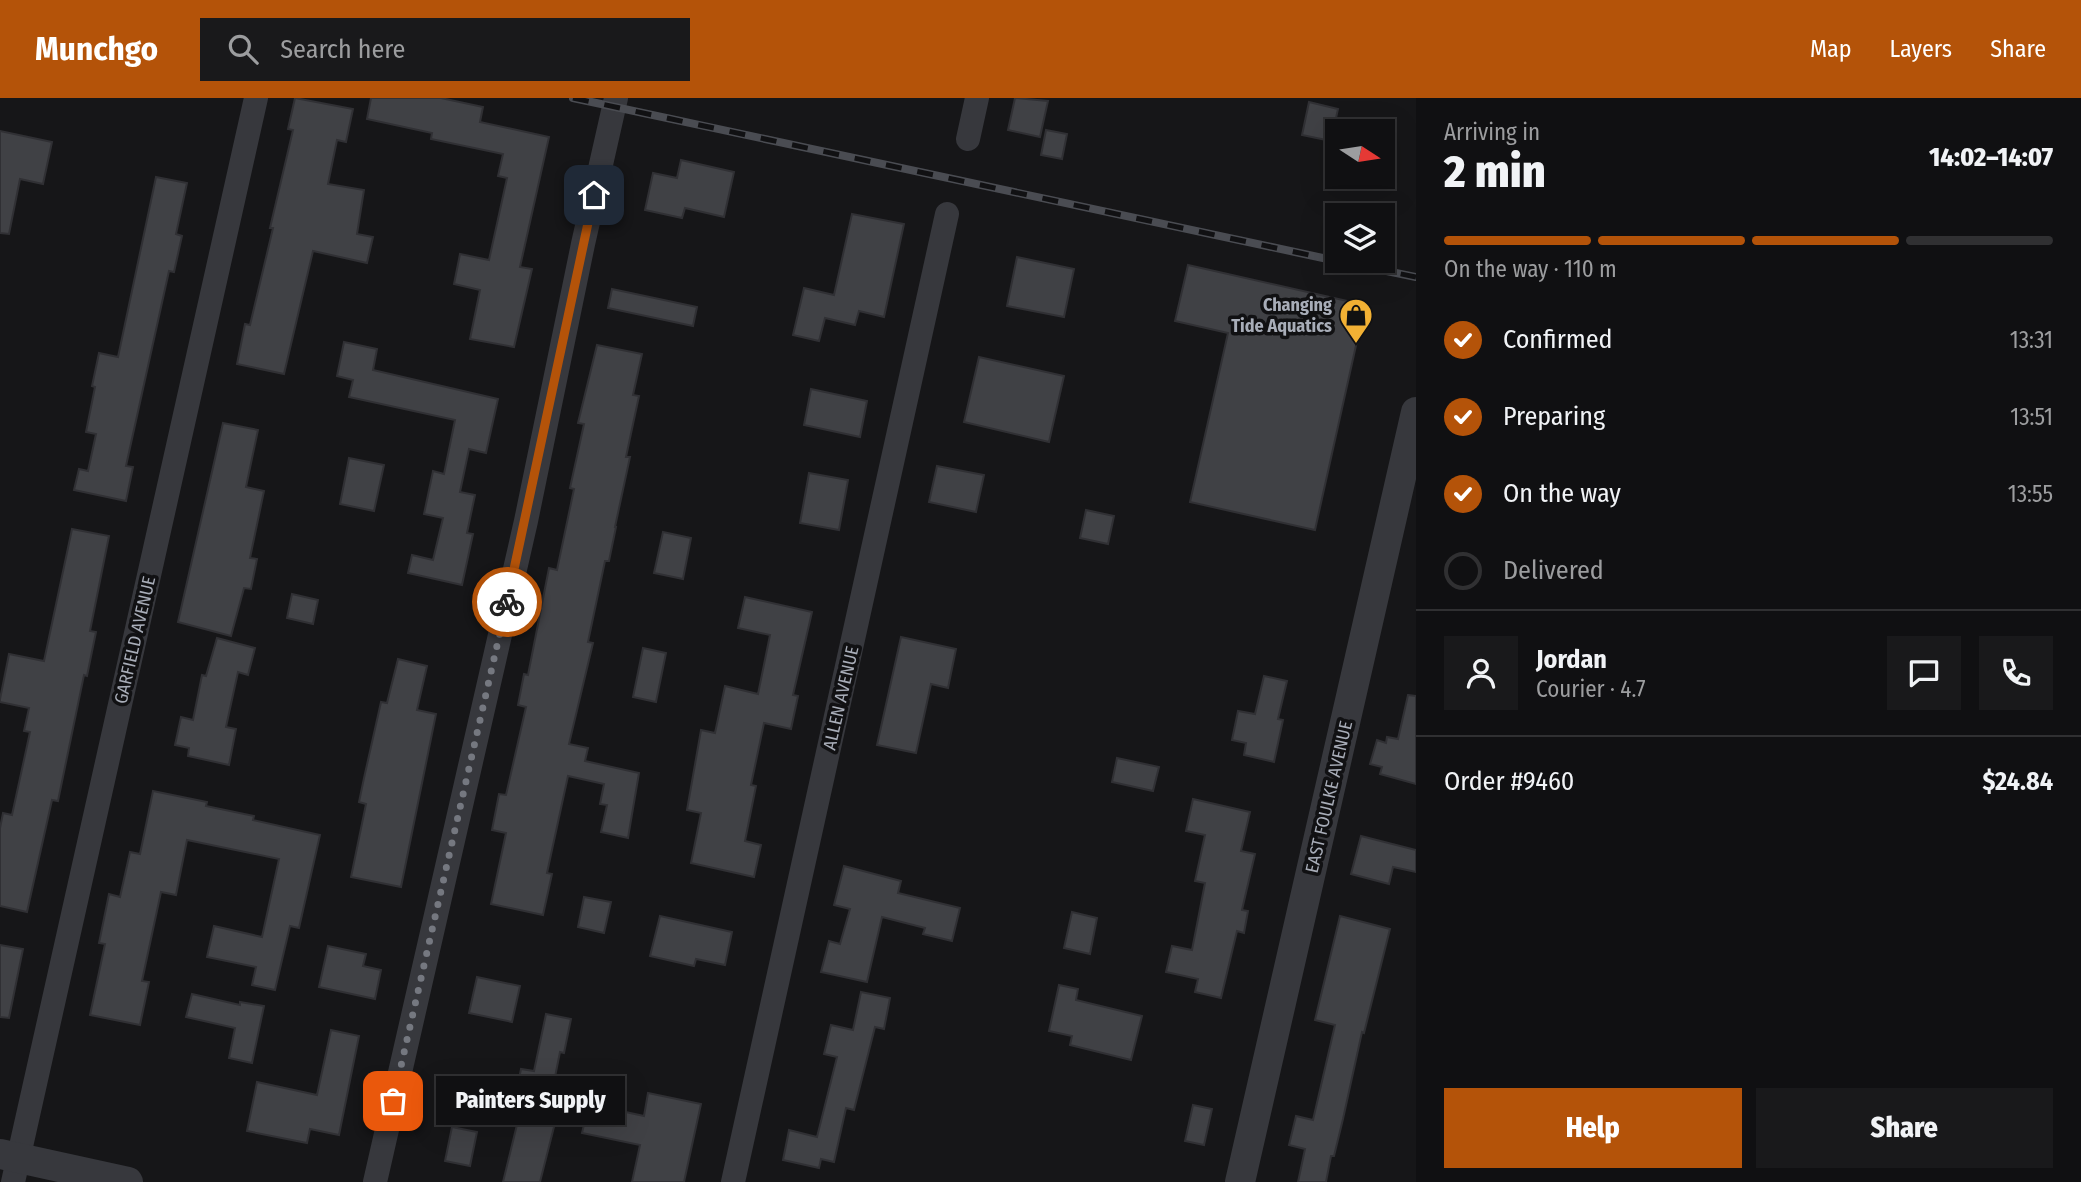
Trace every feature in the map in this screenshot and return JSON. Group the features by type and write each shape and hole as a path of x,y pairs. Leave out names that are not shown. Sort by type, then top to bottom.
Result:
{"street":[{"name":"GARFIELD AVENUE","path":"10,1165 256,98"},
{"path":"375,1182 526,521 616,98"},
{"path":"968,139 977,98"},
{"name":"ALLEN AVENUE","path":"733,1182 947,214"},
{"name":"EAST FOULKE AVENUE","path":"1240,1182 1416,412"},
{"path":"10,1165 128,1182"}],"building":[{"path":"295,98 353,109 346,142 337,140 328,184 364,190 357,234 373,237 367,263 313,251 284,374 237,364 245,324 250,325 273,228 270,228 293,130 288,129"},
{"path":"371,98 441,98 483,107 480,122 549,137 520,267 532,269 514,347 470,339 480,290 454,284 460,254 489,260 507,178 498,176 503,154 431,139 432,133 367,119"},
{"path":"1015,98 1048,101 1040,137 1008,130"},
{"path":"1309,102 1338,109 1336,119 1325,119 1325,140 1302,135"},
{"path":"1046,130 1067,134 1062,159 1041,155"},
{"path":"0,131 52,142 43,184 20,179 9,234 0,233"},
{"path":"681,160 734,172 724,217 685,208 682,218 645,210 653,173 677,178"},
{"path":"156,177 187,183 176,234 182,236 174,272 169,271 126,466 133,467 126,501 74,490 79,469 88,471 96,434 86,432 99,353 118,357"},
{"path":"852,214 904,224 884,317 859,311 855,325 825,318 819,341 793,335 804,288 834,295"},
{"path":"1017,257 1074,269 1064,317 1007,306"},
{"path":"1188,265 1365,305 1315,530 1190,502 1228,333 1175,321"},
{"path":"612,289 697,307 693,326 608,308"},
{"path":"344,342 377,349 373,370 498,399 486,453 469,449 460,492 475,495 467,533 473,534 462,585 408,573 412,555 433,560 443,518 424,514 433,471 444,474 455,420 349,397 353,380 337,376"},
{"path":"597,345 642,354 633,395 639,396 626,457 630,457 609,561 605,561 588,642 593,643 569,744 588,748 585,761 639,773 628,838 601,832 607,805 600,804 604,784 568,776 547,873 552,874 543,915 491,904 506,833 492,830 499,794 506,795 526,707 518,705 524,674 528,675 549,568 557,570 574,489 570,488 584,424 578,423"},
{"path":"979,357 1064,376 1049,442 964,422"},
{"path":"811,389 867,401 860,437 804,425"},
{"path":"223,423 258,430 246,487 264,491 250,558 257,559 251,589 244,588 231,636 178,622"},
{"path":"349,458 384,465 374,511 340,504"},
{"path":"937,466 984,475 976,512 929,502"},
{"path":"809,473 848,480 839,530 800,523"},
{"path":"1086,510 1114,516 1108,544 1080,538"},
{"path":"72,529 109,536 90,631 96,632 87,676 84,675 58,801 52,800 27,912 0,906 0,828 3,813 12,815 30,732 24,731 29,708 0,702 0,699 9,654 44,661"},
{"path":"663,532 691,538 683,579 654,573"},
{"path":"292,594 318,600 313,624 287,618"},
{"path":"745,597 812,612 793,695 798,696 791,729 764,723 751,785 756,786 745,841 761,845 754,877 691,863 701,813 687,810 701,730 715,733 725,686 758,694 770,635 738,628"},
{"path":"901,637 956,649 948,688 931,684 916,753 877,745"},
{"path":"217,638 255,648 248,675 238,672 226,727 236,729 229,765 188,756 189,748 175,745 181,717 193,720 202,675 206,676"},
{"path":"643,648 666,653 656,702 633,697"},
{"path":"398,659 427,666 417,710 436,714 401,887 351,877 366,804 359,802 364,778 381,702 387,703"},
{"path":"1264,676 1287,681 1278,719 1283,720 1274,762 1244,755 1246,743 1232,740 1238,711 1255,714"},
{"path":"1408,695 1416,696 1416,784 1380,774 1382,767 1370,764 1377,740 1386,743 1387,737 1398,739"},
{"path":"1117,758 1159,767 1153,791 1112,782"},
{"path":"153,791 207,802 206,806 254,816 253,820 320,835 299,928 290,926 275,990 252,985 256,967 207,957 214,926 262,937 279,859 187,840 176,895 161,892 142,981 149,982 140,1025 90,1015 105,944 99,943 109,894 120,897 130,852 140,854"},
{"path":"1193,799 1250,812 1241,851 1255,854 1242,910 1248,911 1244,933 1237,931 1221,998 1195,992 1198,979 1166,972 1172,946 1192,950 1205,883 1195,881 1205,835 1186,831"},
{"path":"1361,836 1416,850 1416,872 1393,867 1389,884 1351,874"},
{"path":"844,866 901,881 898,893 960,908 952,941 923,934 925,928 882,917 867,982 821,972 829,941 840,944 850,909 834,905"},
{"path":"584,897 611,902 604,933 578,927"},
{"path":"1072,912 1097,918 1090,954 1064,948"},
{"path":"660,916 732,932 725,965 696,959 694,966 650,956"},
{"path":"1340,916 1390,929 1326,1182 1298,1182 1305,1149 1289,1145 1296,1116 1313,1120 1335,1025 1315,1020"},
{"path":"0,945 23,949 9,1018 0,1017"},
{"path":"328,946 366,954 363,966 381,970 375,999 319,987"},
{"path":"477,977 520,986 512,1022 469,1013"},
{"path":"1059,985 1078,989 1076,1000 1142,1016 1131,1060 1070,1045 1072,1036 1049,1031"},
{"path":"861,992 890,998 884,1029 875,1027 854,1110 846,1108 834,1162 821,1159 819,1168 783,1160 789,1130 817,1137 837,1057 824,1054 831,1025 853,1030"},
{"path":"192,994 240,1005 240,1002 264,1006 252,1063 229,1058 235,1028 186,1017"},
{"path":"546,1014 571,1019 564,1053 560,1052 547,1117 556,1119 540,1182 503,1182 522,1104 514,1103 521,1069 534,1071"},
{"path":"331,1030 359,1036 339,1135 310,1129 307,1143 247,1131 257,1082 317,1095"},
{"path":"648,1093 701,1104 684,1182 632,1182 640,1145 582,1133 589,1104 644,1116"},
{"path":"1193,1105 1212,1109 1204,1145 1185,1141"},
{"path":"452,1127 477,1132 470,1166 445,1161"}],"railway":[{"path":"573,98 1325,258"},
{"path":"1395,273 1416,277"}],"way so far":[{"path":"393,1101 507,602"}],"place":[{"name":"Changing Tide Aquatics","path":"1356,345"},
{"name":"Painters Supply","path":"393,1101"}],"route":[{"path":"507,602 594,195"}]}
